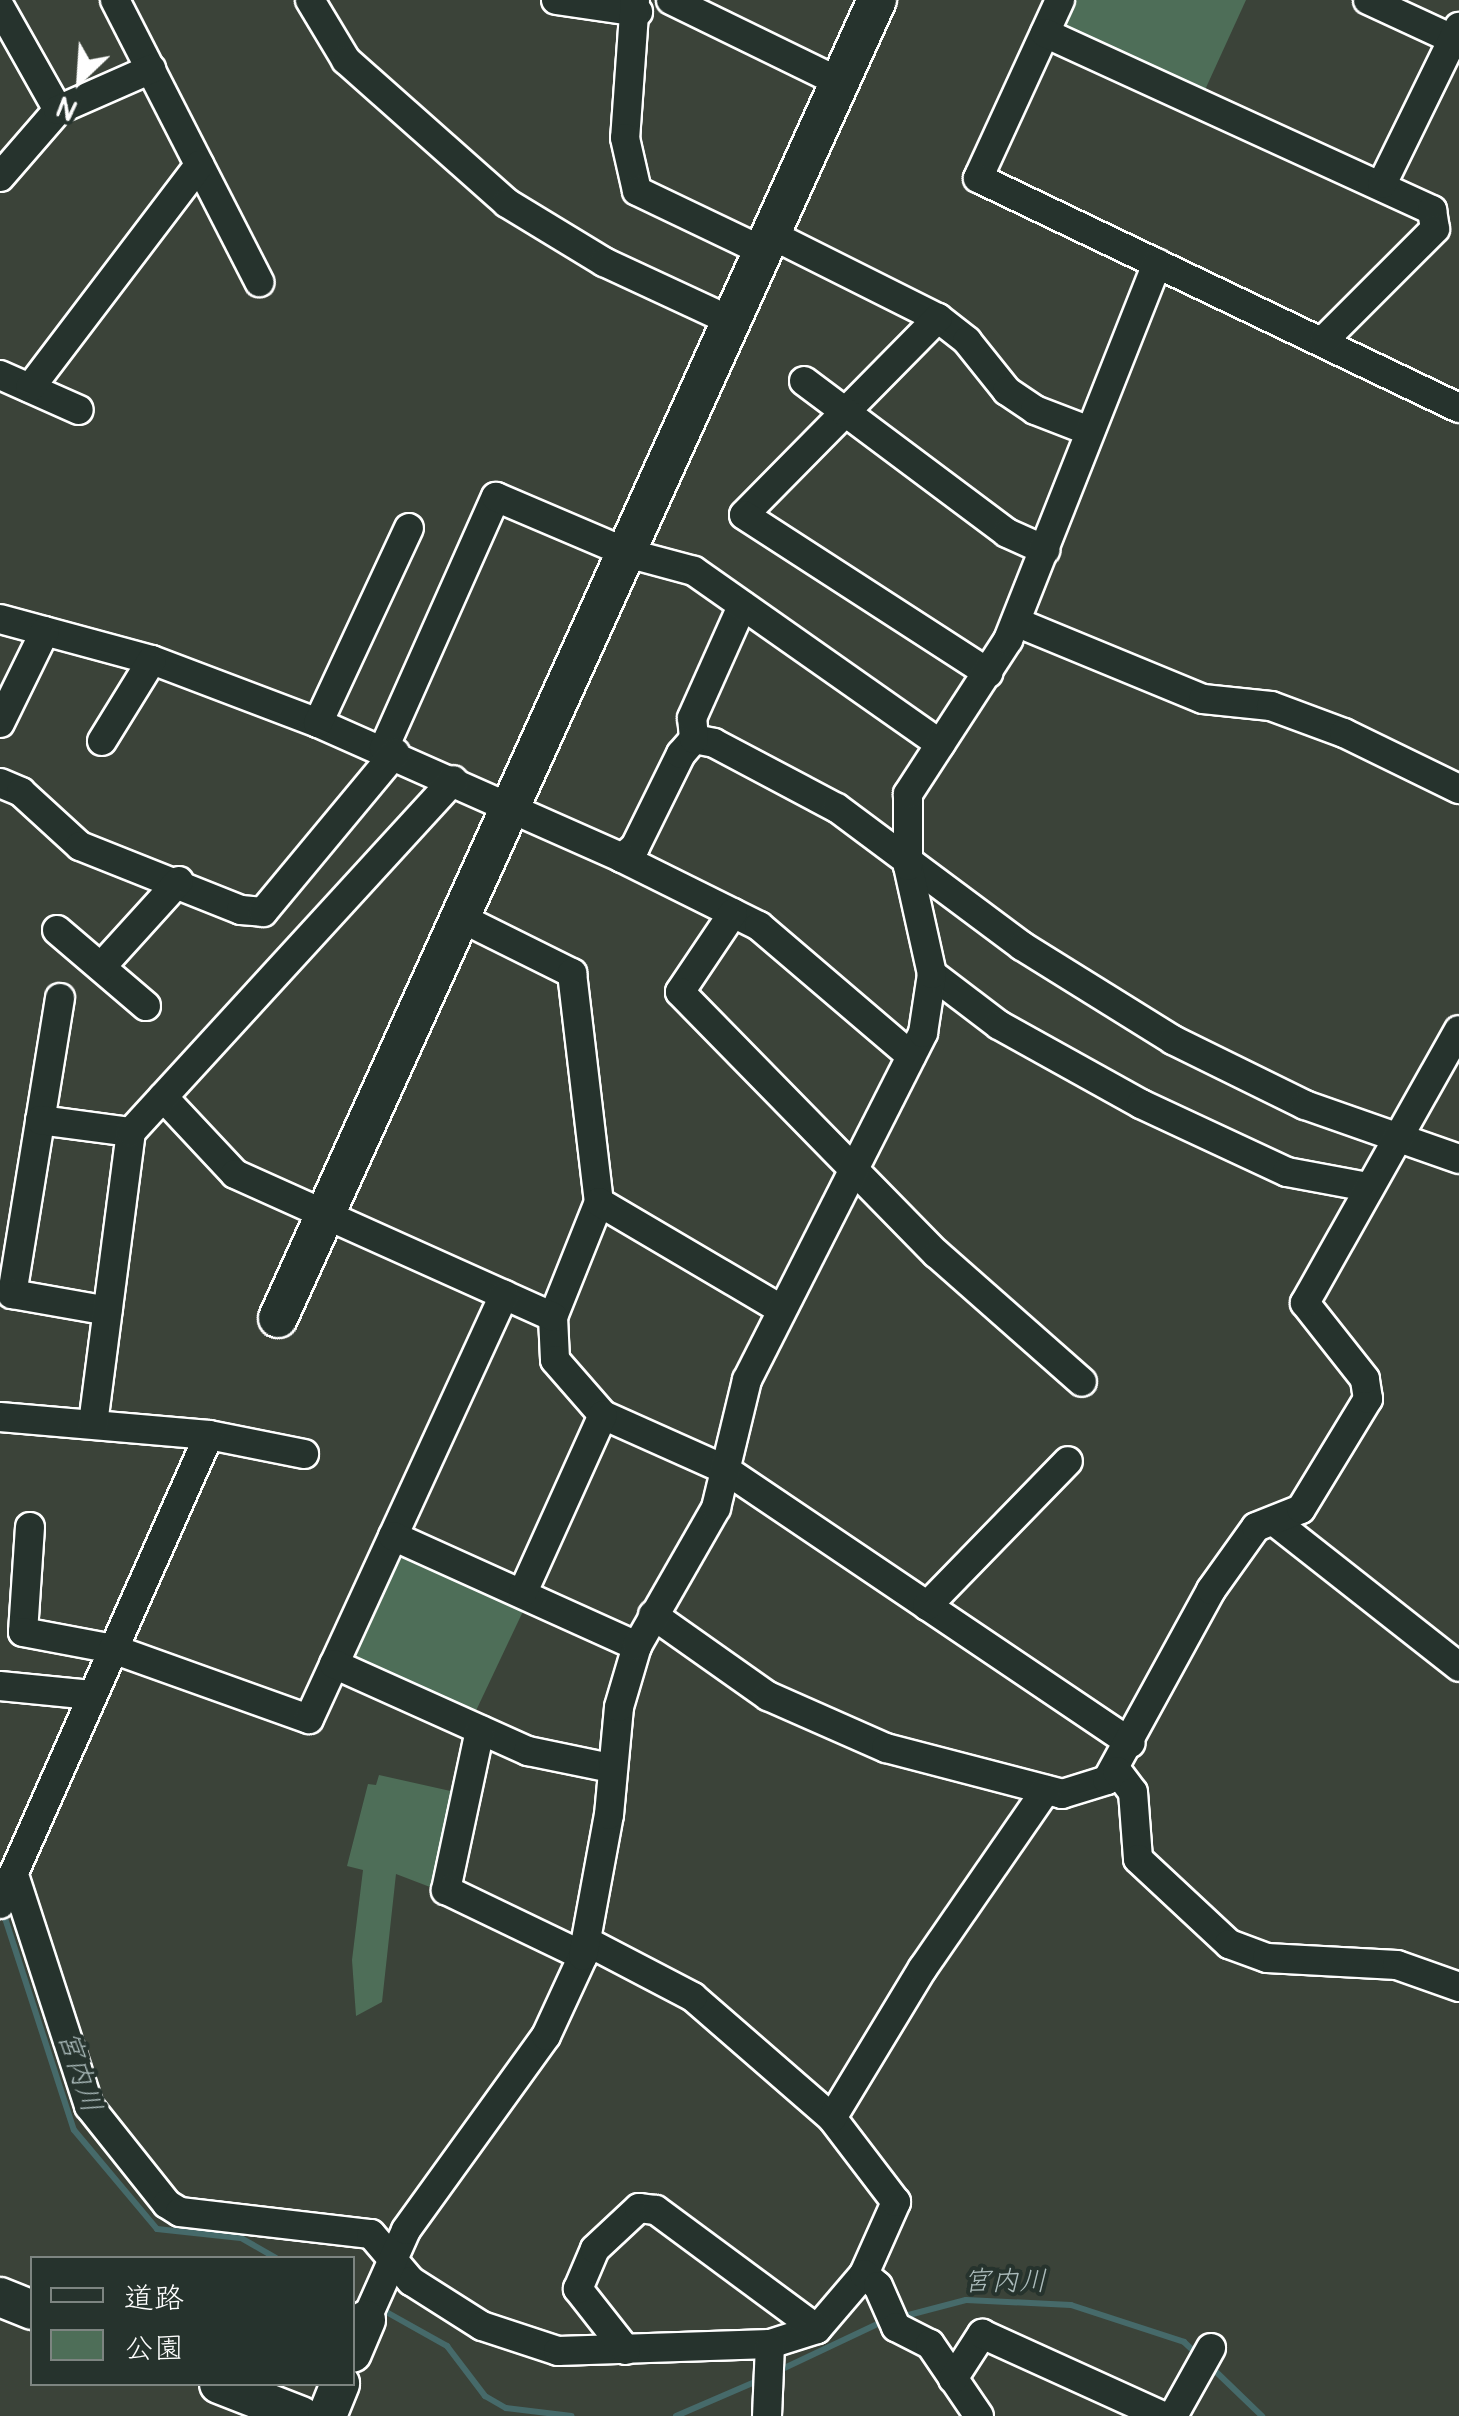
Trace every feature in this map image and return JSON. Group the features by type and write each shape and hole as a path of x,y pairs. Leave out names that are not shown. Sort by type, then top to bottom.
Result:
{"street":[{"path":"116,0 259,282"},
{"path":"310,0 346,60 507,203 604,262 731,321"},
{"path":"556,0 637,6 625,138 637,190 767,242 938,318 967,341 1006,391 1035,410 1087,430"},
{"path":"671,0 839,82"},
{"path":"278,1318 463,919 877,0"},
{"path":"1060,0 978,178 1454,400"},
{"path":"1368,0 1457,36 1382,184"},
{"path":"0,7 58,110"},
{"path":"1045,33 1432,210 1435,229 1324,340"},
{"path":"0,177 58,110 151,69"},
{"path":"30,388 200,165"},
{"path":"365,2323 394,2258 449,2163 546,2036 585,1949 611,1768 637,1646 716,1508 747,1380 923,1033 932,974 908,866 908,794 988,673 1016,622 1087,430 1156,263"},
{"path":"938,318 850,415 744,516 988,673"},
{"path":"0,375 79,410"},
{"path":"804,382 1007,533 1045,550"},
{"path":"0,783 21,792 80,846 179,882 241,910 262,912 389,750 496,498 626,553 694,571 940,744"},
{"path":"318,722 409,528"},
{"path":"622,858 635,848 681,754 694,740 692,718 742,606"},
{"path":"0,619 152,660 318,722 389,750 622,858 758,926 911,1056"},
{"path":"1016,622 1203,699 1271,706 1326,726 1459,789"},
{"path":"0,723 45,631"},
{"path":"102,741 152,660"},
{"path":"694,740 787,777 1082,986 1173,1040 1397,1142 1459,1158"},
{"path":"93,1424 131,1132 453,780"},
{"path":"101,967 179,882"},
{"path":"733,913 680,992 937,1254 1082,1382"},
{"path":"463,919 572,974 599,1202 553,1317 555,1360 603,1415 726,1470 1130,1743"},
{"path":"57,930 146,1006"},
{"path":"932,974 999,1024 1142,1104 1288,1172 1368,1187"},
{"path":"60,998 12,1294 108,1311"},
{"path":"652,1615 768,1696 926,1761 1073,1795 1117,1771 1211,1590 1256,1527 1301,1509 1368,1398 1365,1379 1305,1303 1459,1030"},
{"path":"163,1097 234,1174 553,1317"},
{"path":"40,1120 131,1132"},
{"path":"599,1202 782,1310"},
{"path":"29,1525 23,1632 113,1649 309,1719 504,1295"},
{"path":"523,1592 603,1415"},
{"path":"0,1417 209,1436 304,1454"},
{"path":"0,1904 15,1878 92,1695 209,1436"},
{"path":"928,1606 1068,1462"},
{"path":"1275,1522 1459,1667"},
{"path":"393,1536 637,1646"},
{"path":"334,1664 528,1752 611,1768"},
{"path":"0,1686 92,1695"},
{"path":"15,1878 90,2106 150,2189 180,2212 371,2234 411,2281 528,2344 626,2350 767,2380 817,2330 864,2274 896,2202 832,2118 693,1996 446,1890 480,1730"},
{"path":"1117,1771 1133,1792 1138,1859 1229,1944 1267,1958 1397,1965 1459,1986"},
{"path":"832,2118 923,1968 1046,1790"},
{"path":"626,2350 578,2289 594,2249 639,2208 656,2210 817,2330"},
{"path":"864,2274 893,2318 930,2344 979,2416"},
{"path":"0,2297 30,2309"},
{"path":"953,2378 982,2334 1163,2416"},
{"path":"1173,2416 1205,2357"},
{"path":"223,2386 301,2416"},
{"path":"327,2416 339,2386"}],"green space":[{"path":"1073,0 1246,0 1204,92 1068,31 1065,18"},
{"path":"409,1550 526,1605 473,1717 357,1663 350,1646 390,1559"},
{"path":"379,1775 455,1792 430,1887 396,1874 382,2002 356,2016 352,1960 363,1870 347,1866 368,1784 376,1785"}],"waterway":[{"name":"宮内川","path":"3,1912 74,2130 157,2229 241,2238 272,2256"},
{"name":"宮内川","path":"901,2317 966,2300 1071,2305 1184,2342 1200,2357"},
{"name":"宮内川","path":"381,2309 447,2346 485,2396 506,2408 572,2416"},
{"name":"宮内川","path":"778,2371 884,2321"},
{"name":"宮内川","path":"1209,2365 1262,2416"},
{"name":"宮内川","path":"676,2416 762,2379"}]}
